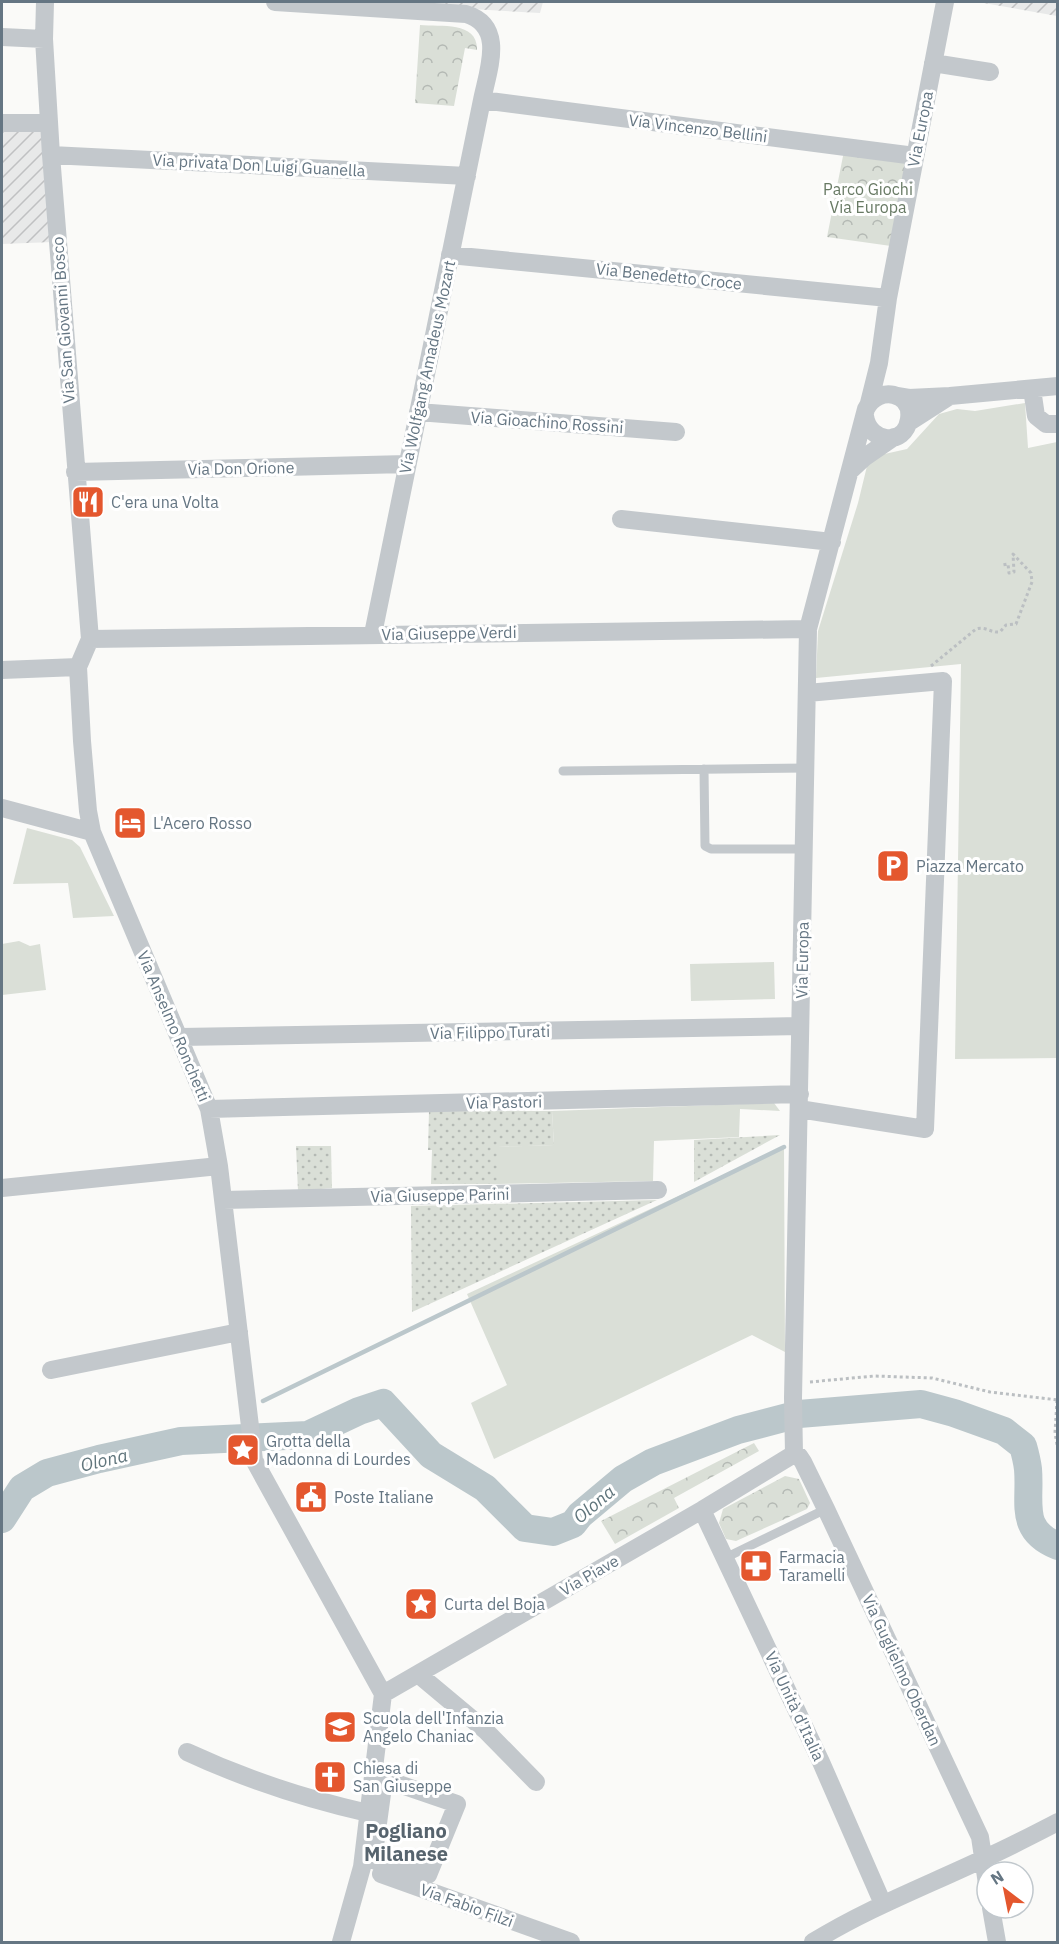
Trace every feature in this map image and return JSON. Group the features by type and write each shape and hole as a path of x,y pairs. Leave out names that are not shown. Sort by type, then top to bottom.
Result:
{"street":[{"name":"Via San Giovanni Bosco","path":"45,2 44,39 48,123 90,639"},
{"name":"Via Wolfgang Amadeus Mozart","path":"275,2 466,14 483,22 489,31 491,42 482,100 373,634"},
{"name":"Via Europa","path":"794,1454 793,1391 808,629 879,363 888,298 945,2"},
{"path":"2,37 44,39"},
{"path":"933,63 990,72"},
{"name":"Via Vincenzo Bellini","path":"482,100 915,156"},
{"path":"2,123 48,123"},
{"name":"Via privata Don Luigi Guanella","path":"51,155 466,176"},
{"name":"Via Benedetto Croce","path":"450,255 888,298"},
{"path":"850,471 865,457 905,430 908,423 909,410 903,400 895,395 879,363"},
{"path":"894,437 887,438 874,434 869,429 867,409 880,395 909,398 950,396 1058,386"},
{"path":"1032,389 1036,416 1046,424 1058,424"},
{"path":"908,423 950,396"},
{"name":"Via Gioachino Rossini","path":"418,412 676,432"},
{"name":"Via Don Orione","path":"75,472 407,464"},
{"path":"621,519 832,542"},
{"name":"Via Giuseppe Verdi","path":"90,639 808,629"},
{"name":"Via Anselmo Ronchetti","path":"90,639 78,667 84,764 92,832 209,1109 219,1166 255,1460 383,1694"},
{"path":"2,670 78,667"},
{"path":"799,1102 925,1129 943,681 807,693"},
{"path":"2,808 92,832"},
{"name":"Via Filippo Turati","path":"180,1037 800,1026"},
{"name":"Via Pastori","path":"209,1109 799,1102"},
{"path":"2,1188 219,1166"},
{"name":"Via Giuseppe Parini","path":"223,1200 658,1190"},
{"path":"51,1370 239,1332"},
{"name":"Via Guglielmo Oberdan","path":"794,1454 799,1456 803,1462 826,1509 980,1837 983,1860"},
{"name":"Via Piave","path":"383,1694 702,1510 794,1454"},
{"name":"Via Unità d'Italia","path":"702,1510 821,1762 883,1904"},
{"path":"418,1674 485,1730 536,1782"},
{"path":"367,1863 368,1813 383,1694"},
{"path":"187,1752 226,1770 276,1788 368,1813"},
{"path":"344,1942 367,1863 384,1779 456,1804 428,1875 367,1863"},
{"path":"983,1860 1058,1822"},
{"name":"Via Fabio Filzi","path":"367,1863 571,1942"},
{"path":"813,1942 883,1904 975,1864"},
{"path":"993,1920 997,1942"}],"lane":[{"path":"563,771 806,768"},
{"path":"704,769 705,846 711,849 804,849"},
{"path":"725,1558 826,1509"}],"path":[{"path":"929,667 976,629 983,627 1000,632 1006,625 1016,624 1032,582 1030,573 1013,554 1014,572 1009,573 1008,564 1002,565"},
{"path":"793,1391 874,1376 932,1378 990,1392 1057,1400 1055,1433 1058,1450"}],"shaded area":[{"path":"350,2 543,2 540,13"},
{"path":"978,2 1057,2 1057,16"},
{"path":"2,128 43,128 53,242 2,244"}],"green space":[{"path":"420,25 457,27 471,34 476,41 477,50 465,48 454,106 415,103"},
{"name":"Parco Giochi Via Europa","path":"844,151 908,160 891,246 827,237"},
{"path":"1025,403 1028,448 1057,442 1057,1058 955,1059 961,664 816,678 818,631 858,503 868,462 880,455 907,449 939,414 957,409 975,411"},
{"path":"27,828 72,840 80,847 114,916 73,918 68,883 13,884"},
{"path":"19,941 30,946 40,944 46,990 2,995 2,944"},
{"path":"774,962 775,999 691,1001 690,964"},
{"path":"774,1103 780,1111 740,1109 739,1137 654,1141 653,1181 498,1184 497,1147 554,1145 552,1111"},
{"path":"429,1111 552,1111 554,1145 498,1147 498,1184 431,1184 432,1150 428,1150"},
{"path":"780,1135 694,1182 694,1140"},
{"path":"296,1146 331,1146 332,1188 298,1191"},
{"path":"784,1147 785,1352 752,1335 494,1459 471,1403 507,1385 467,1294"},
{"path":"657,1200 412,1312 411,1206"},
{"path":"754,1443 759,1451 674,1498 679,1508 615,1544 601,1521"},
{"path":"785,1476 799,1479 810,1503 807,1509 736,1541 726,1539 719,1523 723,1509"}],"waterway":[{"path":"263,1401 784,1147"},
{"name":"Olona","path":"2,1519 22,1488 47,1473 181,1441 308,1435 359,1411 383,1403 431,1455 485,1488 525,1528 553,1532 573,1524 580,1515 623,1479 653,1462 738,1430 799,1414 921,1404 1004,1431 1023,1446 1028,1469 1028,1504 1032,1524 1045,1539 1058,1546"}],"place":[{"name":"C'era una Volta","path":"88,502"},
{"name":"L'Acero Rosso","path":"130,823"},
{"name":"Piazza Mercato","path":"893,866"},
{"name":"Grotta della Madonna di Lourdes","path":"243,1450"},
{"name":"Poste Italiane","path":"311,1497"},
{"name":"Farmacia Taramelli","path":"756,1566"},
{"name":"Curta del Boja","path":"421,1604"},
{"name":"Scuola dell'Infanzia Angelo Chaniac","path":"340,1727"},
{"name":"Chiesa di San Giuseppe","path":"330,1777"}],"district":[{"name":"Pogliano Milanese","path":"406,1842"}]}
